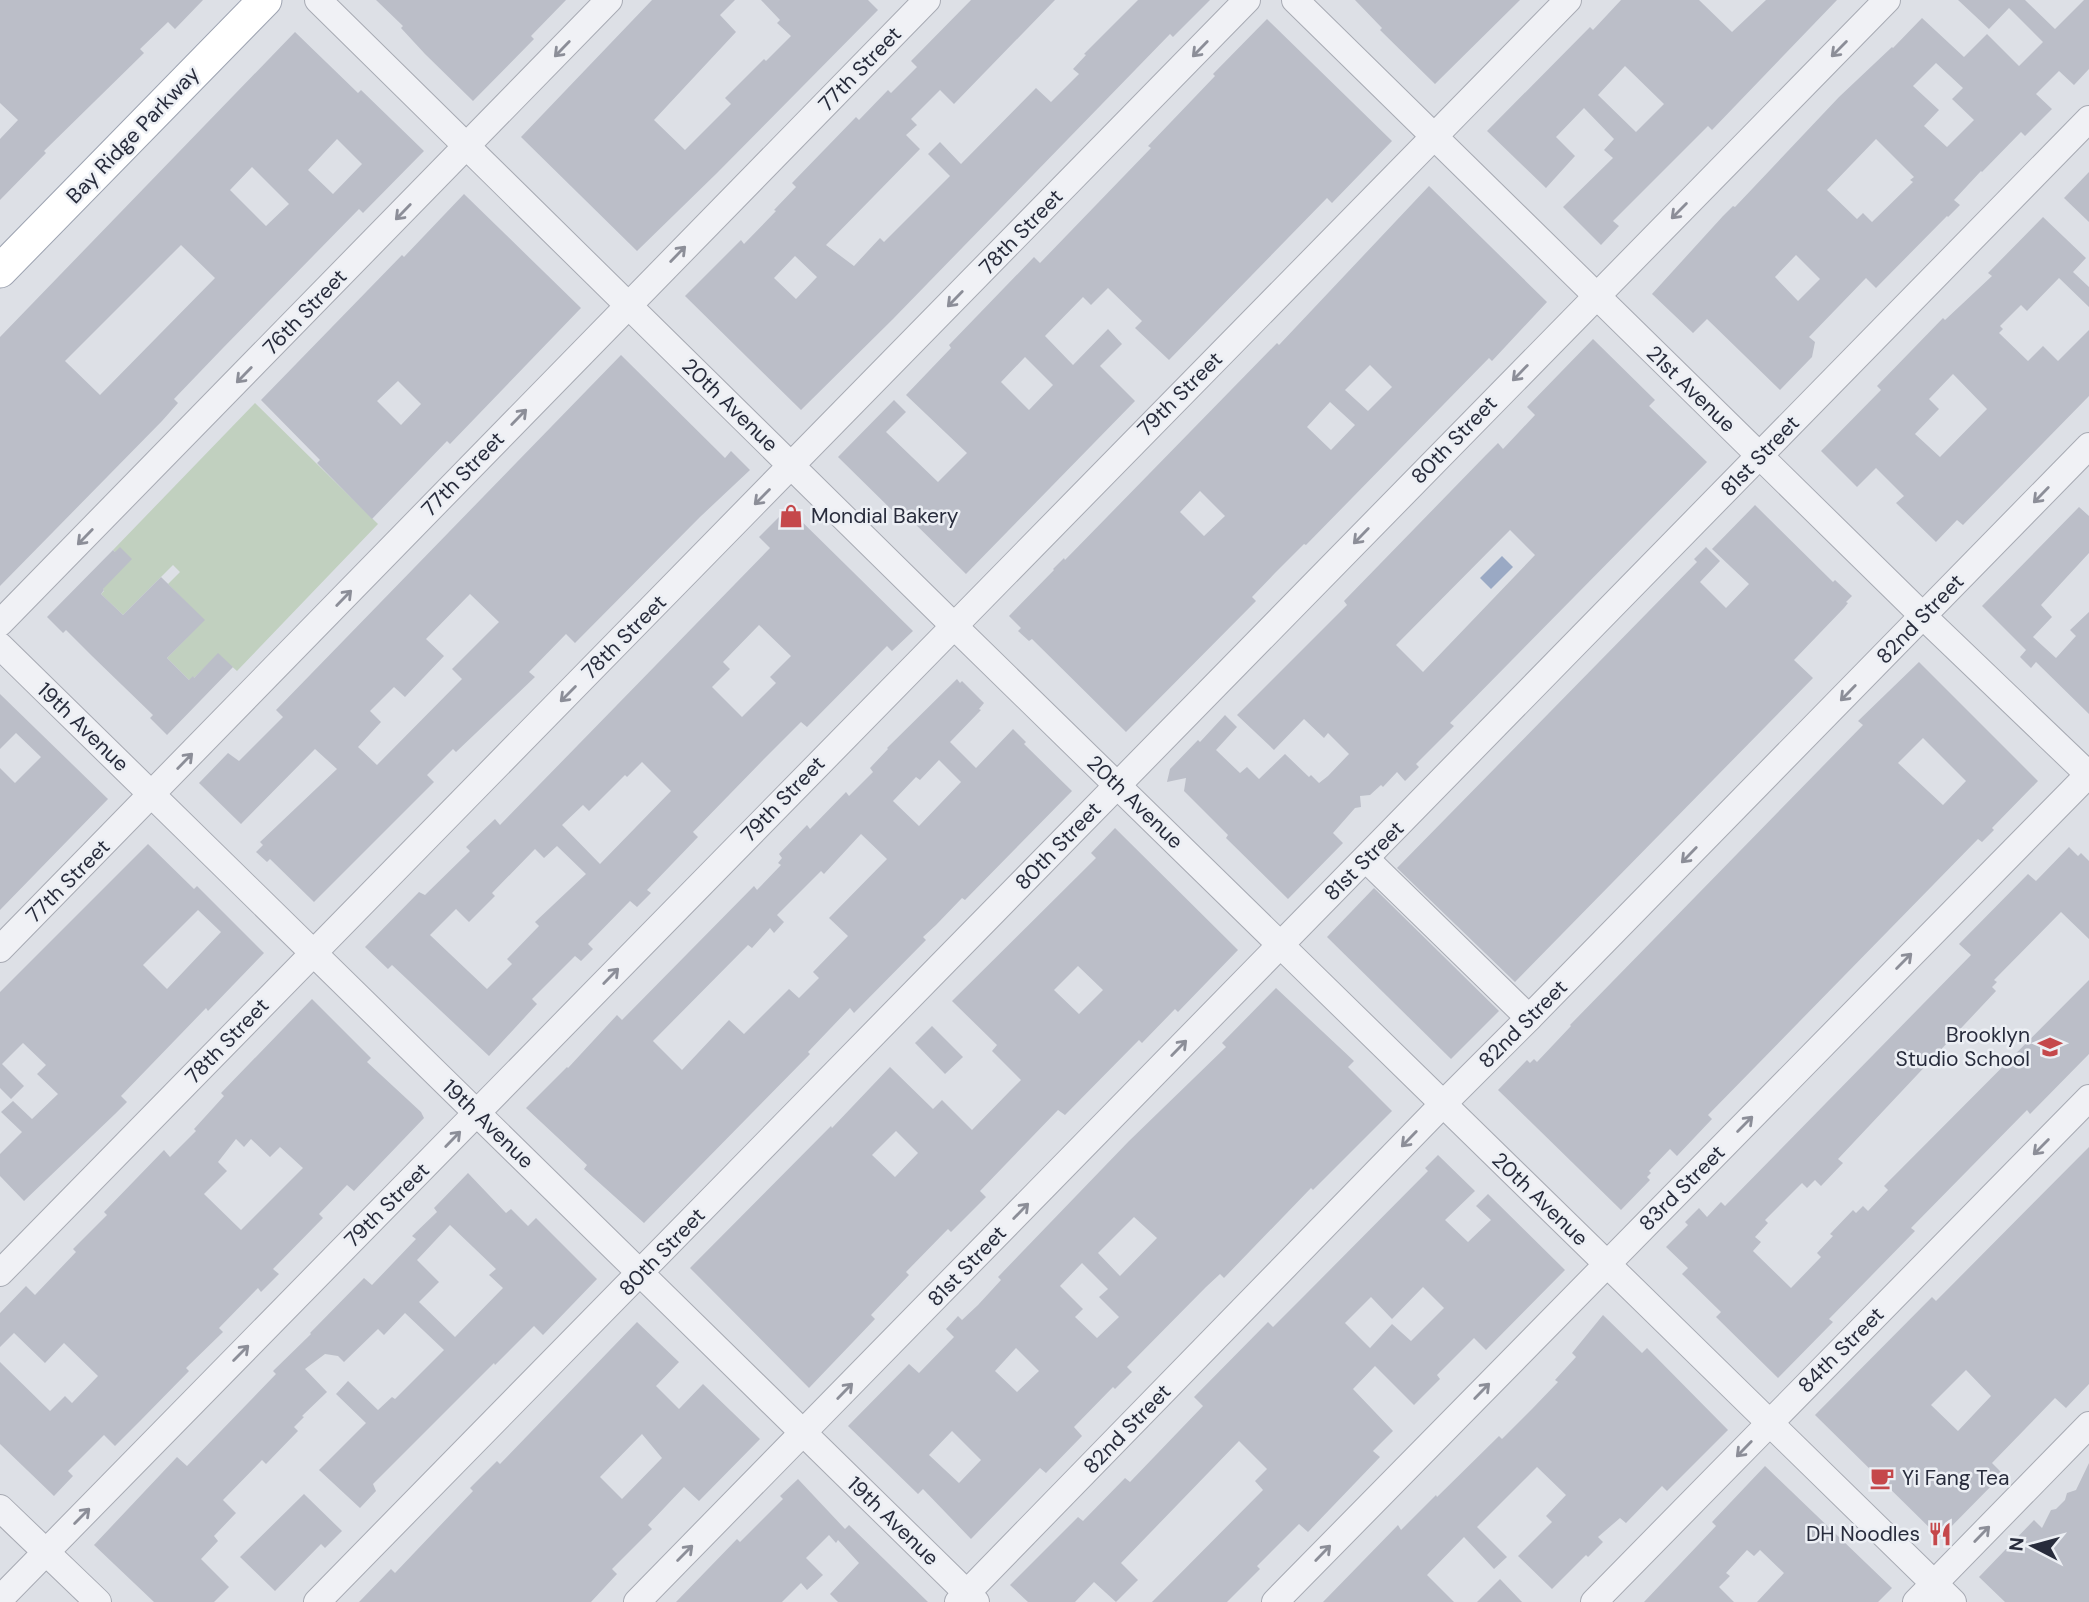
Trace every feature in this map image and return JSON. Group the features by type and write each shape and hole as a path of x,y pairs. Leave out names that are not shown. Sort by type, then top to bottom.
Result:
{"main road":[{"name":"Bay Ridge Parkway","path":"0,271 265,0"}],"street":[{"name":"20th Avenue","path":"318,0 953,625 1954,1602"},
{"name":"76th Street","path":"0,624 609,0"},
{"name":"77th Street","path":"0,949 927,0"},
{"name":"78th Street","path":"0,1273 1247,0"},
{"name":"21st Avenue","path":"1294,0 1923,616 2089,774"},
{"name":"79th Street","path":"0,1600 1568,0"},
{"name":"80th Street","path":"317,1602 1887,0"},
{"name":"81st Street","path":"637,1602 2089,119"},
{"name":"82nd Street","path":"967,1599 1443,1104 2089,446"},
{"name":"19th Avenue","path":"0,646 804,1433 967,1599"},
{"name":"83rd Street","path":"1275,1602 2089,774"},
{"path":"1366,859 1529,1018"},
{"name":"84th Street","path":"1594,1602 2089,1098"},
{"path":"1916,1602 2089,1425"},
{"path":"0,1508 98,1602"}],"green space":[{"path":"255,403 378,524 237,671 218,654 189,680 167,658 204,620 168,584 180,572 173,565 123,615 101,594 115,552 113,550"}],"water":[{"path":"1502,556 1513,567 1491,589 1480,578"}],"building":[{"path":"0,0 203,0 175,29 168,22 140,49 144,53 44,151 46,153 0,200 0,139 18,120 0,103"},
{"path":"376,0 566,0 531,36 534,39 473,101"},
{"path":"652,0 735,0 720,15 736,32 654,120 685,150 731,104 725,98 791,36 777,23 780,20 761,0 868,0 878,10 637,251 521,137"},
{"path":"971,0 1055,0 954,104 940,90 911,119 917,125 906,135 920,149 826,245 854,266 880,238 884,242 950,176 928,154 940,142 961,164 1036,88 1051,102 1079,74 1073,69 1086,55 1084,54 1138,0 1210,0 1173,37 1170,34 801,410 685,296 741,240 744,244 776,211 774,210 796,187 792,183 856,117 859,120 888,90 891,93 917,67 911,61","holes":["795,256 817,277 796,299 774,278"]},
{"path":"1355,0 1520,0 1435,84 1380,30 1382,28"},
{"path":"1621,0 1699,0 1732,32 1766,0 1837,0 1712,130 1708,126 1613,221 1619,226 1601,245 1563,207 1613,158 1604,150 1614,139 1584,108 1556,137 1575,156 1546,188 1487,131 1590,27 1593,30","holes":["1625,66 1664,104 1636,132 1598,95"]},
{"path":"1958,0 2025,0 2055,29 2084,0 2089,0 2089,69 2074,85 2059,71 2036,94 2052,109 2025,136 2021,132 1981,171 1954,200 1960,205 1876,288 1866,278 1809,337 1815,342 1812,357 1780,390 1707,319 1693,333 1652,294 1723,216 1735,207 1839,97 1922,18 1964,57 1987,34 2019,66 2043,42 2009,8 1989,29","holes":["1936,63 1963,88 1952,99 1974,120 1947,147 1924,126 1939,110 1913,86","1876,139 1914,177 1910,180 1913,182 1872,222 1863,213 1857,219 1827,190","1796,255 1820,279 1798,301 1775,277"]},
{"path":"1267,19 1392,141 1332,203 1327,198 1169,360 1135,328 1142,321 1108,288 1091,305 1083,297 1045,336 1073,365 1108,329 1122,344 1100,366 1135,401 966,574 904,513 900,518 838,457 894,400 906,412 886,432 938,482 967,453 906,395 951,348 949,345 1034,257 1040,263 1151,148 1148,146 1215,76 1213,74","holes":["1025,357 1053,385 1029,410 1001,382"]},
{"path":"295,32 358,93 361,90 424,151 363,213 359,209 222,349 174,399 178,403 162,421 0,586 0,337","holes":["337,139 362,164 333,194 308,170","252,167 289,204 266,226 230,190","181,245 215,278 100,395 65,361"]},
{"path":"2089,172 2089,222 2064,198"},
{"path":"1429,186 1547,302 1492,361 1489,358 1306,545 1275,573 1252,597 1256,601 1126,732 1032,639 1029,641 1018,631 1021,628 1009,616 1277,343 1279,345","holes":["1370,365 1392,387 1368,411 1345,390","1330,402 1355,425 1331,450 1307,427","1200,491 1225,516 1204,536 1180,512"]},
{"path":"464,194 581,308 450,444 447,441 372,519 317,463 320,460 261,400 402,255 404,257","holes":["398,381 421,404 401,425 377,401"]},
{"path":"2043,217 2086,258 2073,272 2089,287 2089,307 2059,278 2027,311 2021,305 2000,326 2003,329 1999,333 2028,361 2043,346 2058,361 2089,330 2089,396 1963,525 1957,520 1936,542 1896,503 1904,496 1876,468 1857,487 1821,451 1881,390 1877,386 1943,318 1945,320 1992,276 1988,273","holes":["1953,374 1987,409 1940,457 1915,434 1939,409 1929,399"]},
{"path":"1593,339 1655,400 1649,406 1707,462 1450,723 1454,726 1416,764 1419,767 1405,781 1397,772 1383,787 1381,785 1370,795 1360,796 1361,807 1355,808 1333,833 1343,843 1288,899 1226,838 1228,835 1184,791 1186,778 1167,782 1170,769 1225,715 1237,727 1216,750 1240,773 1247,767 1259,779 1285,754 1319,783 1328,776 1349,754 1328,733 1324,738 1304,719 1274,750 1237,715 1347,605 1344,601 1498,443 1503,449 1535,415 1527,407","holes":["1510,530 1535,555 1423,672 1396,645"]},
{"path":"621,355 725,458 731,451 750,470 575,643 566,634 529,672 535,677 456,752 453,749 427,775 434,782 314,902 270,859 267,862 256,852 263,845 260,842 337,769 315,749 241,824 199,783 228,753 239,761 283,717 276,710","holes":["470,594 499,622 452,669 462,679 377,765 358,747 381,722 370,711 394,687 405,697 444,656 426,639"]},
{"path":"1755,505 1833,582 1835,580 1852,596 1844,608 1794,660 1813,678 1515,982 1397,868 1697,562 1694,559 1706,547 1720,561 1700,582 1726,608 1749,584 1712,549"},
{"path":"2079,507 2089,516 2089,553 2041,605 2052,617 2033,637 2056,658 2076,636 2070,630 2089,612 2089,714 2036,662 2031,668 2020,657 2026,650 1982,606"},
{"path":"788,508 913,631 892,651 887,646 807,727 801,722 766,757 693,832 698,837 647,890 651,893 637,907 630,901 588,944 593,949 581,961 575,956 532,999 537,1004 489,1056 392,965 388,969 365,947 419,892 425,895 470,851 466,847 495,819 500,825 770,548 759,537","holes":["759,625 791,656 770,677 776,683 742,717 712,687 730,669 723,662","642,762 671,791 600,864 562,825 583,805 589,811 625,775 627,777","557,846 586,874 535,922 539,926 507,959 512,964 487,989 430,935 456,909 469,922 495,896 492,893 535,849 544,858"]},
{"path":"120,547 132,559 101,594 123,615 161,577 205,620 167,658 189,680 218,653 233,667 167,735 150,718 153,715 66,630 63,633 47,617 113,550 115,552"},
{"path":"1919,662 2038,781 1992,828 1994,830 1982,842 1978,839 1708,1115 1712,1119 1677,1156 1670,1149 1649,1171 1651,1173 1647,1177 1650,1180 1621,1210 1498,1090 1527,1060 1530,1063 1534,1059 1537,1062 1863,725 1858,721","holes":["1923,738 1966,781 1943,805 1898,763"]},
{"path":"957,679 984,703 979,709 981,710 950,742 976,768 1013,729 1026,742 1024,744 1072,791 965,900 962,898 923,937 926,940 854,1013 850,1008 808,1052 810,1054 644,1223 584,1169 587,1165 526,1108 617,1015 622,1020 754,886 757,890 781,865 778,863 782,858 779,854 807,825 810,829 846,792 849,796 873,772 870,768","holes":["939,760 961,782 919,826 893,801 916,777 920,780","861,834 887,859 829,918 848,936 813,972 819,978 799,998 789,989 744,1034 729,1020 682,1070 653,1041 748,945 752,948 770,928 774,933 784,922 777,915 821,871 824,874"]},
{"path":"0,694 108,799 0,910 0,768 15,783 41,757 16,733 0,749"},
{"path":"1115,828 1238,950 1178,1012 1175,1009 1142,1043 1139,1040 1065,1115 1058,1110 980,1191 986,1197 951,1232 948,1229 906,1272 909,1275 871,1315 875,1319 809,1388 690,1268 890,1067 933,1109 942,1100 972,1130 1021,1080 992,1051 997,1045 952,1001 1096,858 1091,853","holes":["1078,966 1103,990 1079,1014 1054,990","896,1131 918,1153 895,1177 872,1155"]},
{"path":"148,844 194,889 197,886 264,953 208,1011 206,1008 121,1096 127,1102 24,1201 0,1176 0,1154 22,1132 1,1112 13,1101 32,1119 58,1094 37,1074 46,1065 23,1043 2,1064 24,1086 11,1099 0,1088 0,992","holes":["198,910 221,932 167,989 143,965"]},
{"path":"2069,847 2078,856 2081,853 2089,861 2089,939 2061,912 1994,980 1997,982 1992,987 1996,991 1838,1159 1843,1163 1821,1186 1815,1180 1807,1188 1802,1183 1765,1220 1768,1223 1755,1237 1761,1242 1753,1251 1791,1288 1821,1257 1817,1253 1833,1236 1830,1234 1853,1210 1856,1213 1863,1206 1868,1211 1888,1190 1884,1186 2089,980 2089,1054 2030,1114 2027,1110 1911,1228 1915,1231 1829,1319 1833,1322 1778,1378 1716,1317 1721,1312 1682,1274 1688,1268 1666,1247 1688,1225 1685,1222 1699,1208 1707,1217 1721,1202 1725,1206 1971,955 1959,944 2028,874 2036,881"},
{"path":"1374,888 1499,1011 1451,1059 1327,937"},
{"path":"1276,988 1354,1061 1348,1067 1392,1111 1313,1190 1311,1188 1224,1278 1220,1274 1127,1367 1132,1372 1115,1389 1113,1387 1074,1427 1082,1436 1046,1473 1040,1468 971,1539 923,1489 918,1494 848,1426 909,1364 919,1373 954,1337 946,1329 958,1316 962,1320 978,1305 1001,1280 998,1277 1129,1141 1226,1047 1222,1043","holes":["1134,1217 1157,1238 1120,1276 1098,1253","1082,1263 1108,1289 1099,1297 1119,1317 1097,1338 1075,1317 1083,1309 1060,1286","1016,1348 1039,1371 1017,1392 995,1371","952,1431 981,1460 959,1483 929,1455"]},
{"path":"312,999 371,1058 367,1062 421,1112 424,1118 354,1191 347,1185 319,1214 323,1218 273,1269 279,1274 261,1292 258,1288 219,1328 223,1332 186,1368 189,1371 115,1446 104,1435 68,1471 73,1476 54,1496 0,1444 0,1362 50,1411 65,1396 72,1403 98,1376 64,1343 45,1363 14,1333 0,1347 0,1313 26,1286 35,1295 76,1252 73,1249 107,1215 104,1212 164,1150 170,1157 196,1131 194,1129 224,1096 221,1093","holes":["236,1139 244,1147 251,1139 270,1157 280,1147 303,1168 241,1230 204,1194 227,1171 218,1162"]},
{"path":"932,1026 963,1057 945,1074 915,1043"},
{"path":"2089,1147 2089,1384 2066,1408 2055,1398 1992,1463 2003,1474 1940,1538 1815,1415 1932,1297 1936,1301","holes":["1966,1370 1991,1396 1958,1431 1931,1405"]},
{"path":"1438,1155 1475,1191 1445,1220 1468,1242 1491,1220 1476,1206 1488,1194 1565,1270 1486,1350 1474,1338 1437,1375 1440,1379 1414,1405 1375,1366 1353,1389 1393,1431 1373,1451 1380,1457 1308,1532 1299,1524 1257,1566 1260,1569 1227,1602 1152,1602 1263,1490 1255,1481 1267,1469 1239,1441 1121,1563 1138,1580 1116,1602 1094,1582 1075,1602 1028,1602 1010,1585 1078,1517 1083,1521 1125,1478 1130,1482 1203,1406 1194,1397 1268,1322 1273,1327 1428,1171 1425,1168","holes":["1423,1287 1444,1308 1411,1341 1392,1324 1370,1348 1345,1323 1371,1297 1392,1319"]},
{"path":"468,1173 506,1213 511,1209 528,1226 536,1218 597,1279 543,1335 534,1326 495,1365 494,1363 373,1484 376,1491 360,1508 319,1470 366,1423 336,1394 348,1381 378,1410 392,1397 395,1399 444,1350 405,1313 384,1335 378,1329 344,1362 338,1356 325,1354 305,1369 327,1392 302,1416 304,1417 294,1427 298,1431 266,1464 262,1460 223,1500 236,1513 214,1536 218,1541 201,1559 229,1587 214,1602 154,1602 94,1545 177,1457 187,1466 276,1374 273,1371 364,1278 372,1285 416,1239 412,1236 437,1212 434,1208","holes":["450,1225 496,1269 489,1275 503,1288 455,1337 419,1302 439,1282 417,1260"]},
{"path":"1603,1315 1642,1353 1647,1348 1728,1430 1667,1491 1662,1486 1626,1523 1620,1518 1598,1537 1603,1542 1552,1589 1518,1556 1552,1522 1546,1516 1566,1495 1537,1467 1477,1527 1507,1557 1494,1569 1464,1537 1427,1575 1454,1602 1323,1602 1398,1525 1401,1530 1499,1436 1502,1439 1532,1409 1558,1382 1555,1380 1576,1357 1572,1353"},
{"path":"637,1322 679,1362 656,1386 679,1409 703,1384 760,1439 699,1501 684,1487 648,1525 652,1529 612,1569 617,1574 591,1602 359,1602 391,1569 395,1573 473,1491 470,1488 497,1461 500,1464","holes":["642,1434 662,1458 622,1499 600,1477"]},
{"path":"2089,1463 2089,1602 2005,1602 1979,1577 2034,1520 2042,1528 2051,1510 2065,1500 2067,1493 2076,1490"},
{"path":"1765,1466 1892,1588 1878,1602 1757,1602 1784,1573 1760,1550 1754,1556 1747,1550 1726,1573 1730,1576 1719,1587 1734,1602 1644,1602 1716,1526 1712,1522"},
{"path":"798,1479 845,1529 849,1525 928,1602 838,1602 830,1594 859,1563 838,1540 836,1543 829,1535 806,1558 823,1575 807,1590 801,1583 782,1602 676,1602 737,1539 740,1542 783,1499 780,1496"},
{"path":"304,1494 342,1531 325,1548 321,1544 275,1591 240,1557"},
{"path":"1500,1579 1522,1602 1477,1602"}],"place":[{"name":"Mondial Bakery","path":"791,516"},
{"name":"Brooklyn Studio School","path":"2050,1047"},
{"name":"Yi Fang Tea","path":"1882,1478"},
{"name":"DH Noodles","path":"1940,1534"}]}
